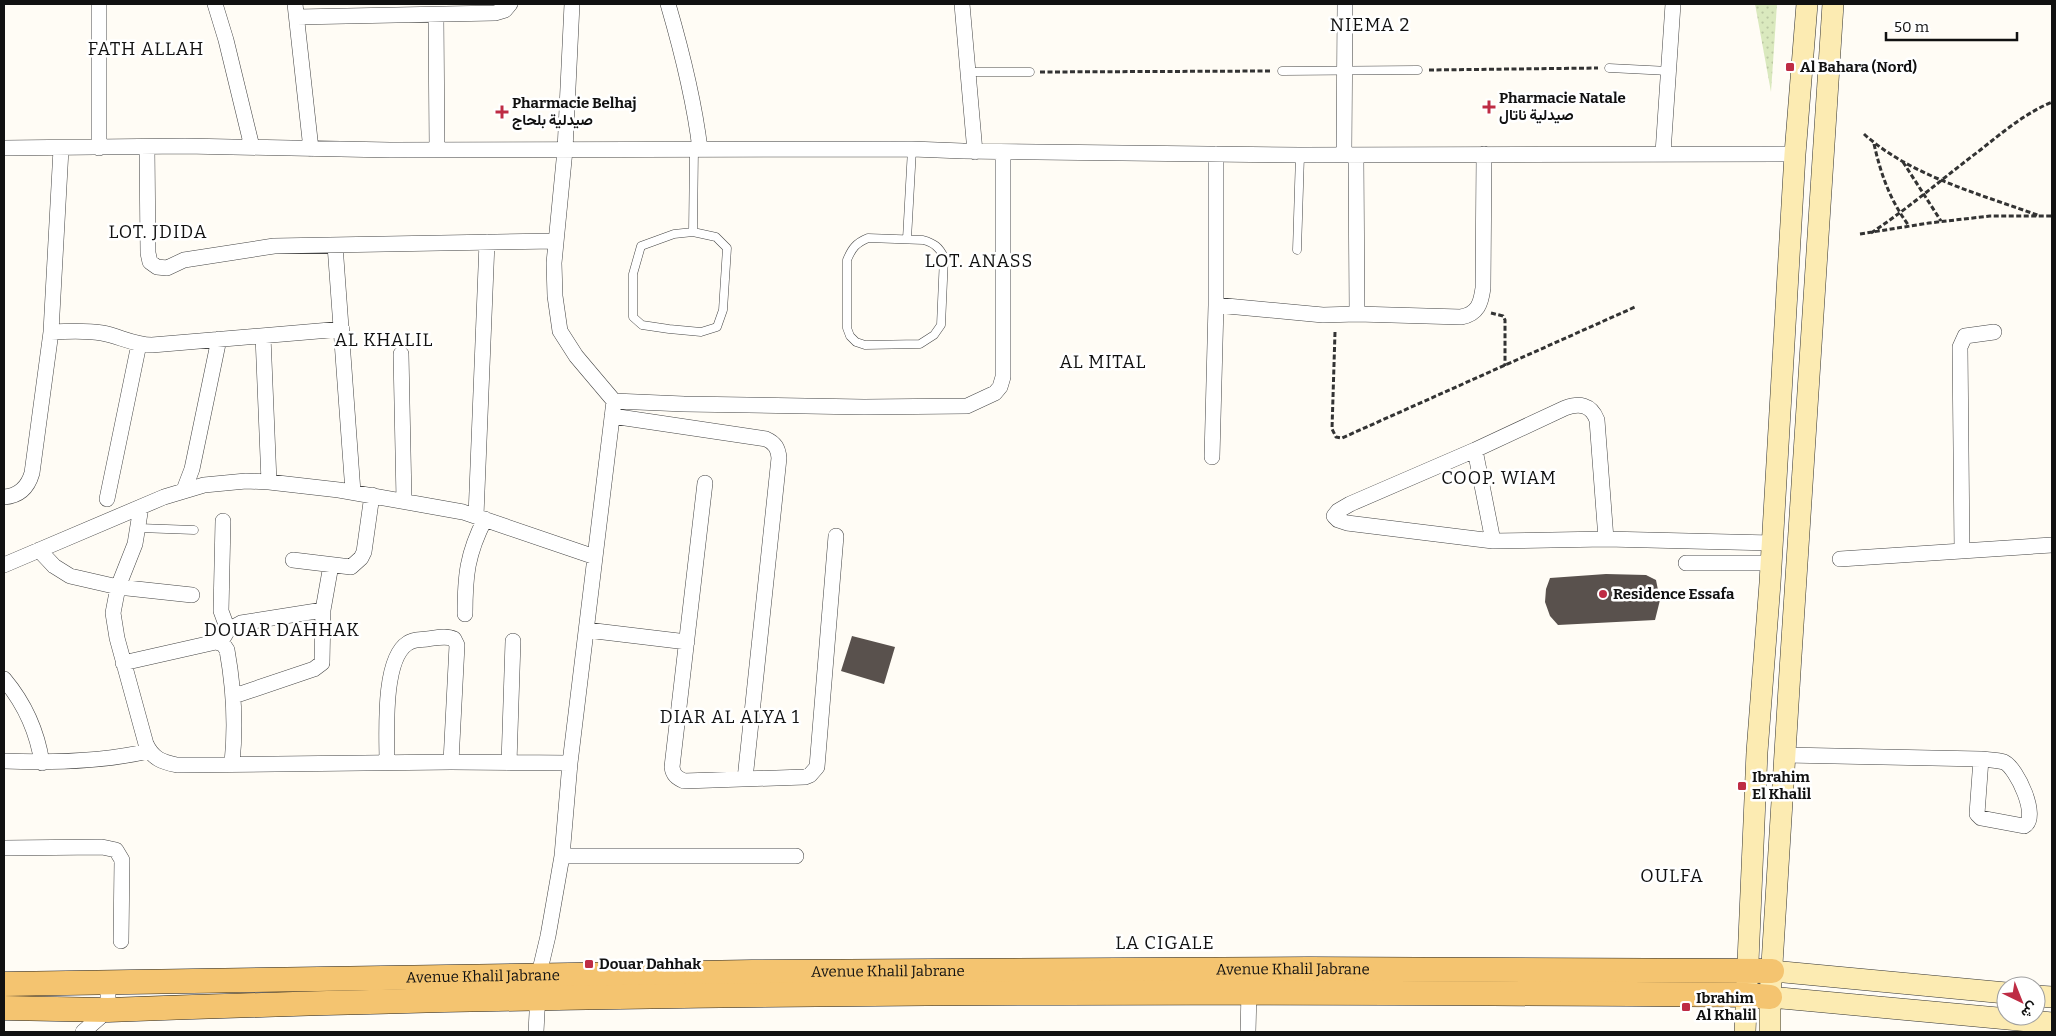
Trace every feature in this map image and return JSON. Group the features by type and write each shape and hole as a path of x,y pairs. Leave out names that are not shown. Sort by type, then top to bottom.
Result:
{"main road":[{"path":"1745,1032 1757,752 1772,553 1795,154 1807,4"},
{"path":"1770,1032 1770,997 1795,583 1833,4"},
{"name":"Avenue Khalil Jabrane","path":"4,984 539,974 1309,969 1772,971"},
{"path":"1772,971 1996,992"},
{"name":"Avenue Khalil Jabrane","path":"4,1008 108,1010 759,994 1248,992 1746,994 1770,997"},
{"path":"1770,997 2052,1023"}],"street":[{"path":"99,4 99,148"},
{"path":"215,4 226,40 252,147"},
{"path":"311,149 296,10 436,15 500,13 510,4"},
{"path":"536,1032 539,974 548,936 562,856 570,763 613,408 560,331 555,296 556,241 565,150 572,4"},
{"path":"668,4 695,108 697,149"},
{"path":"962,4 975,152"},
{"path":"1345,4 1345,71 1357,314"},
{"path":"1663,153 1673,4"},
{"path":"436,15 438,150"},
{"path":"147,147 148,253 150,262 157,267 167,268 184,260 274,246 556,241"},
{"path":"4,148 252,147 438,150 912,149 975,152 1300,155 1795,154"},
{"path":"4,497 15,495 27,486 32,473 50,332 61,149"},
{"path":"613,408 684,404 967,406 995,393 1000,387 1003,377 1003,152"},
{"path":"1212,457 1216,305 1216,154"},
{"path":"1216,305 1323,315 1469,316 1480,306 1483,288 1484,154"},
{"path":"465,614 467,565 480,518 487,242"},
{"path":"335,245 354,492"},
{"path":"50,332 101,333 140,344 152,345 342,329"},
{"path":"1962,551 1960,347 1964,336 1994,332"},
{"path":"263,336 269,482"},
{"path":"184,490 192,470 219,339"},
{"path":"106,499 140,344"},
{"path":"401,354 404,500"},
{"path":"1606,539 1597,420 1590,408 1584,405 1574,405 1565,408 1475,450 1350,504 1338,511 1334,516 1347,524 1493,541 1606,539 1772,553"},
{"path":"613,408 766,439 775,445 778,451 779,458 745,779"},
{"path":"1475,450 1493,541"},
{"path":"4,566 141,506 184,490 225,482 269,482 404,500 480,518 595,557"},
{"path":"704,484 673,772 675,776 684,781 805,776 810,775 817,767 836,536"},
{"path":"293,560 351,567 361,558 372,495"},
{"path":"141,506 135,544 118,587 113,613 124,663 149,751 160,761 177,765 232,763 570,763"},
{"path":"223,522 221,611 234,696 232,763"},
{"path":"1840,560 2052,545"},
{"path":"39,550 54,566 70,576 118,587 192,595"},
{"path":"1686,563 1772,553"},
{"path":"234,696 319,667 323,658 323,610 331,565"},
{"path":"124,663 224,636 247,621 323,610"},
{"path":"587,630 687,642"},
{"path":"387,763 387,699 393,670 400,652 403,647 413,640 445,637 454,639 457,645 451,762"},
{"path":"509,763 514,641"},
{"path":"4,679 25,708 36,736 42,763"},
{"path":"4,761 76,762 109,759 149,751"},
{"path":"1786,755 1981,759 2004,762 2016,773 2031,812 2027,824 2024,826 1981,818 1977,814 1981,759"},
{"path":"4,848 102,846 116,850 122,860 121,941"},
{"path":"562,856 796,856"},
{"path":"82,1032 108,1010 108,983"},
{"path":"1248,992 1248,1032"}],"lane":[{"path":"1609,68 1668,71"},
{"path":"1282,71 1418,70"},
{"path":"968,72 1030,72"},
{"path":"693,232 697,149"},
{"path":"907,239 912,149"},
{"path":"1297,250 1300,155"},
{"path":"693,232 716,237 727,248 723,310 717,326 701,332 642,325 633,317 633,274 640,246 674,234 693,232"},
{"path":"868,238 907,239 932,242 940,248 944,258 941,325 934,335 920,344 865,345 856,342 850,336 847,328 848,260 851,250 858,242 868,238"},
{"path":"139,528 194,530"}],"path":[{"path":"1418,70 1609,68"},
{"path":"1030,72 1282,71"},
{"path":"1871,233 1900,214 1941,179 2019,119 2052,102"},
{"path":"1864,134 1903,162 1941,179 2040,216"},
{"path":"1874,143 1885,186 1900,214 1909,226"},
{"path":"1903,162 1941,221"},
{"path":"1860,234 1941,221 1990,216 2052,216"},
{"path":"1335,332 1332,429 1334,435 1342,438 1504,367 1634,307"},
{"path":"1475,311 1503,316 1506,327 1504,367"}],"green space":[{"path":"1755,4 1777,4 1771,92"}],"building":[{"name":"Residence Essafa","path":"1606,574 1646,575 1656,580 1660,600 1655,620 1558,625 1550,616 1545,602 1546,589 1550,578"},
{"path":"852,636 895,647 884,684 841,671"}],"place":[{"name":"Al Bahara (Nord)","path":"1790,67"},
{"name":"Pharmacie Natale صيدلية ناتال","path":"1489,107"},
{"name":"Pharmacie Belhaj صيدلية بلحاج","path":"502,112"},
{"name":"Residence Essafa","path":"1603,594"},
{"name":"Ibrahim El Khalil","path":"1742,786"},
{"name":"Douar Dahhak","path":"589,964"},
{"name":"Ibrahim Al Khalil","path":"1686,1007"}],"district":[{"name":"NIEMA 2","path":"1370,25"},
{"name":"FATH ALLAH","path":"146,49"},
{"name":"LOT. JDIDA","path":"158,232"},
{"name":"LOT. ANASS","path":"979,261"},
{"name":"AL KHALIL","path":"384,340"},
{"name":"AL MITAL","path":"1103,362"},
{"name":"COOP. WIAM","path":"1499,478"},
{"name":"DOUAR DAHHAK","path":"282,630"},
{"name":"DIAR AL ALYA 1","path":"730,717"},
{"name":"OULFA","path":"1672,876"},
{"name":"LA CIGALE","path":"1165,943"}]}
